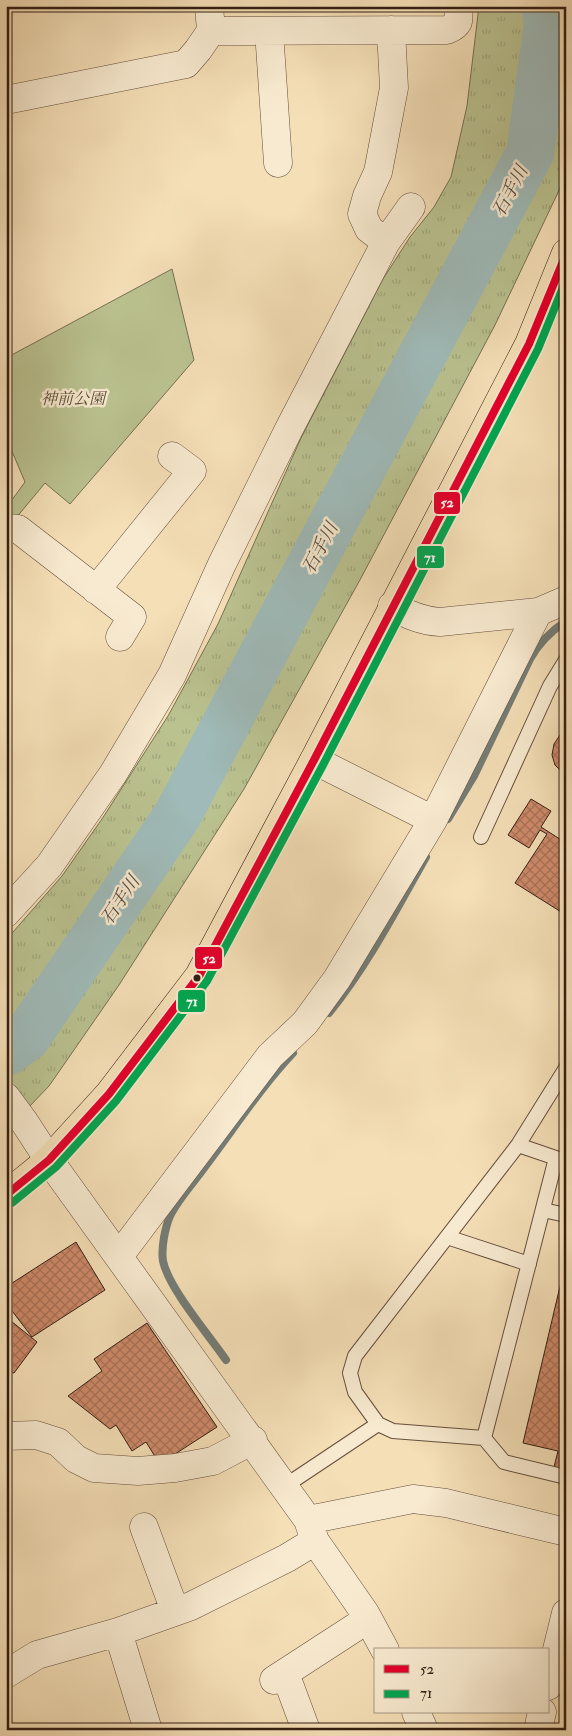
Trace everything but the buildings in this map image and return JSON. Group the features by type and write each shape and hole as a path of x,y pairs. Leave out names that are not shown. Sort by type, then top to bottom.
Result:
{"highway":[{"path":"6,1195 49,1160 108,1094 199,976 314,760 529,344 566,253"}],"street":[{"path":"6,100 186,64 198,50 210,18 269,31 447,30 456,27 459,21 458,6"},
{"path":"386,242 369,229 362,214 367,196 378,172 394,88 391,30"},
{"path":"269,31 278,163"},
{"path":"6,913 49,866 113,774 172,675 226,556 289,429 386,242 411,207"},
{"path":"96,590 192,471 172,456"},
{"path":"6,528 18,529 132,618 120,637"},
{"path":"392,606 417,618 440,622 538,612 566,600"},
{"path":"119,1256 270,1056 305,1023 337,979 433,820 538,612"},
{"path":"314,760 433,820"},
{"path":"6,1097 49,1160 285,1486 368,1619 384,1648"},
{"path":"6,1436 36,1435 58,1442 76,1459 94,1468 138,1471 175,1468 213,1461 253,1440"},
{"path":"6,1674 37,1655 118,1632 191,1606 288,1558 312,1530 413,1499 446,1503 566,1532"},
{"path":"144,1527 175,1611"},
{"path":"550,1678 566,1613"},
{"path":"306,1730 280,1676 368,1619"},
{"path":"118,1632 148,1730"},
{"path":"417,1714 424,1730"},
{"path":"538,1730 542,1714"}],"lane":[{"path":"481,837 550,686 566,660"},
{"path":"566,1068 518,1145 355,1356 350,1373 355,1392 378,1424 393,1431 484,1438 504,1462 566,1477"},
{"path":"484,1438 543,1210 561,1158 518,1145"},
{"path":"543,1210 566,1215"},
{"path":"447,1237 529,1264"},
{"path":"285,1486 378,1424"}],"green space":[{"path":"479,6 566,6 566,172 563,182 495,325 361,578 244,789 119,985 49,1086 6,1131 6,940 62,876 102,819 168,716 218,624 301,438 383,279 410,237 434,207 451,177 467,106"},
{"name":"神前公園","path":"172,269 194,360 70,504 45,483 11,524 6,524 6,508 25,482 6,437 6,358"}],"waterway":[{"name":"石手川","path":"6,1052 26,1038 177,816 530,153 548,24 545,6"},
{"path":"448,819 474,776 530,659 546,638 566,621"},
{"path":"329,1013 369,957 426,857"},
{"path":"226,1360 190,1312 173,1285 163,1261 165,1232 170,1216 182,1196 259,1093 293,1053"}],"transit line":[{"name":"52","path":"6,1195 49,1160 109,1094 199,976 314,760 529,344 566,254"},
{"name":"71","path":"12,1203 56,1167 116,1101 207,981 323,765 538,349 566,280"}]}
